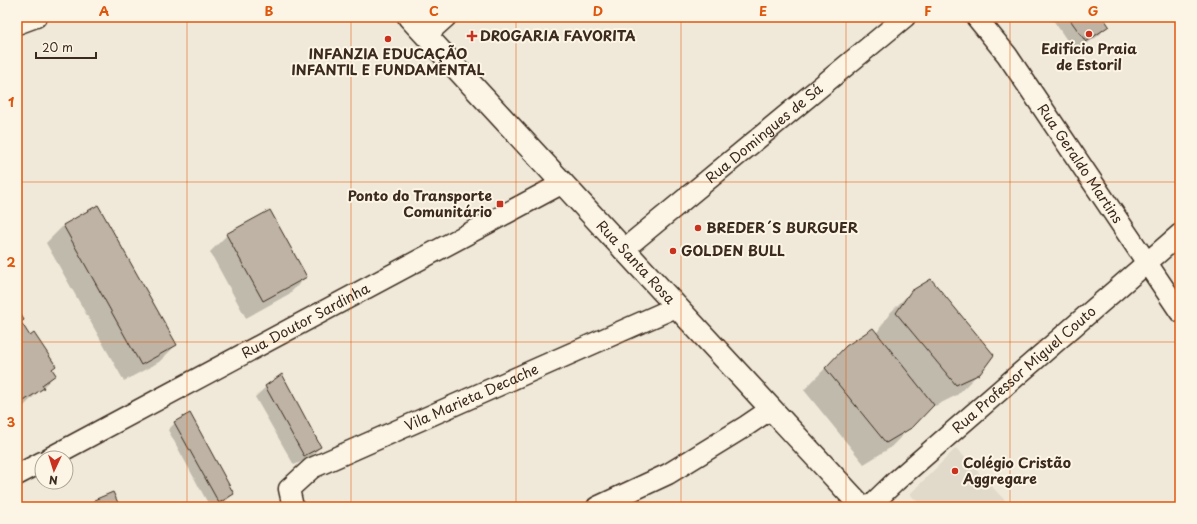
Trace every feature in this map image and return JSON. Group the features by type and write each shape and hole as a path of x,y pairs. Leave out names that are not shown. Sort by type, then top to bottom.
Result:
{"main road":[{"name":"Rua Santa Rosa","path":"409,17 862,507"}],"street":[{"path":"17,24 36,17"},
{"path":"426,35 446,17"},
{"name":"Rua Domingues de Sá","path":"623,250 905,17"},
{"name":"Rua Geraldo Martins","path":"976,17 1007,55 1146,264 1180,312"},
{"name":"Rua Doutor Sardinha","path":"64,450 563,183"},
{"name":"Rua Professor Miguel Couto","path":"869,507 896,481 1180,234"},
{"name":"Vila Marieta Decache","path":"293,507 289,489 312,468 676,307"},
{"path":"598,507 668,474 746,426 770,409"},
{"path":"17,476 34,466"}],"shaded area":[{"name":"Colégio Cristão Aggregare","path":"956,448 1011,507 922,507 910,494"}],"building":[{"name":"Edifício Praia de Estoril","path":"1068,17 1103,17 1109,26 1086,42"},
{"path":"98,205 177,345 141,365 63,225"},
{"path":"270,210 307,277 263,301 226,234"},
{"path":"931,279 994,355 980,374 956,385 896,313 911,291"},
{"path":"17,308 24,320 21,322 30,336 34,333 56,366 52,369 56,375 42,385 44,388 19,404 17,400"},
{"path":"873,328 934,405 913,427 886,443 825,368 846,346"},
{"path":"282,374 321,447 304,456 265,386"},
{"path":"190,413 234,494 219,503 174,422"},
{"path":"113,492 120,507 96,507 94,500"}],"place":[{"name":"Edifício Praia de Estoril","path":"1089,34"},
{"name":"DROGARIA FAVORITA","path":"472,36"},
{"name":"INFANZIA EDUCAÇÃO INFANTIL E FUNDAMENTAL","path":"388,39"},
{"name":"Ponto do Transporte Comunitário","path":"500,204"},
{"name":"BREDER´S BURGUER","path":"698,228"},
{"name":"GOLDEN BULL","path":"673,251"},
{"name":"Colégio Cristão Aggregare","path":"955,471"}]}
